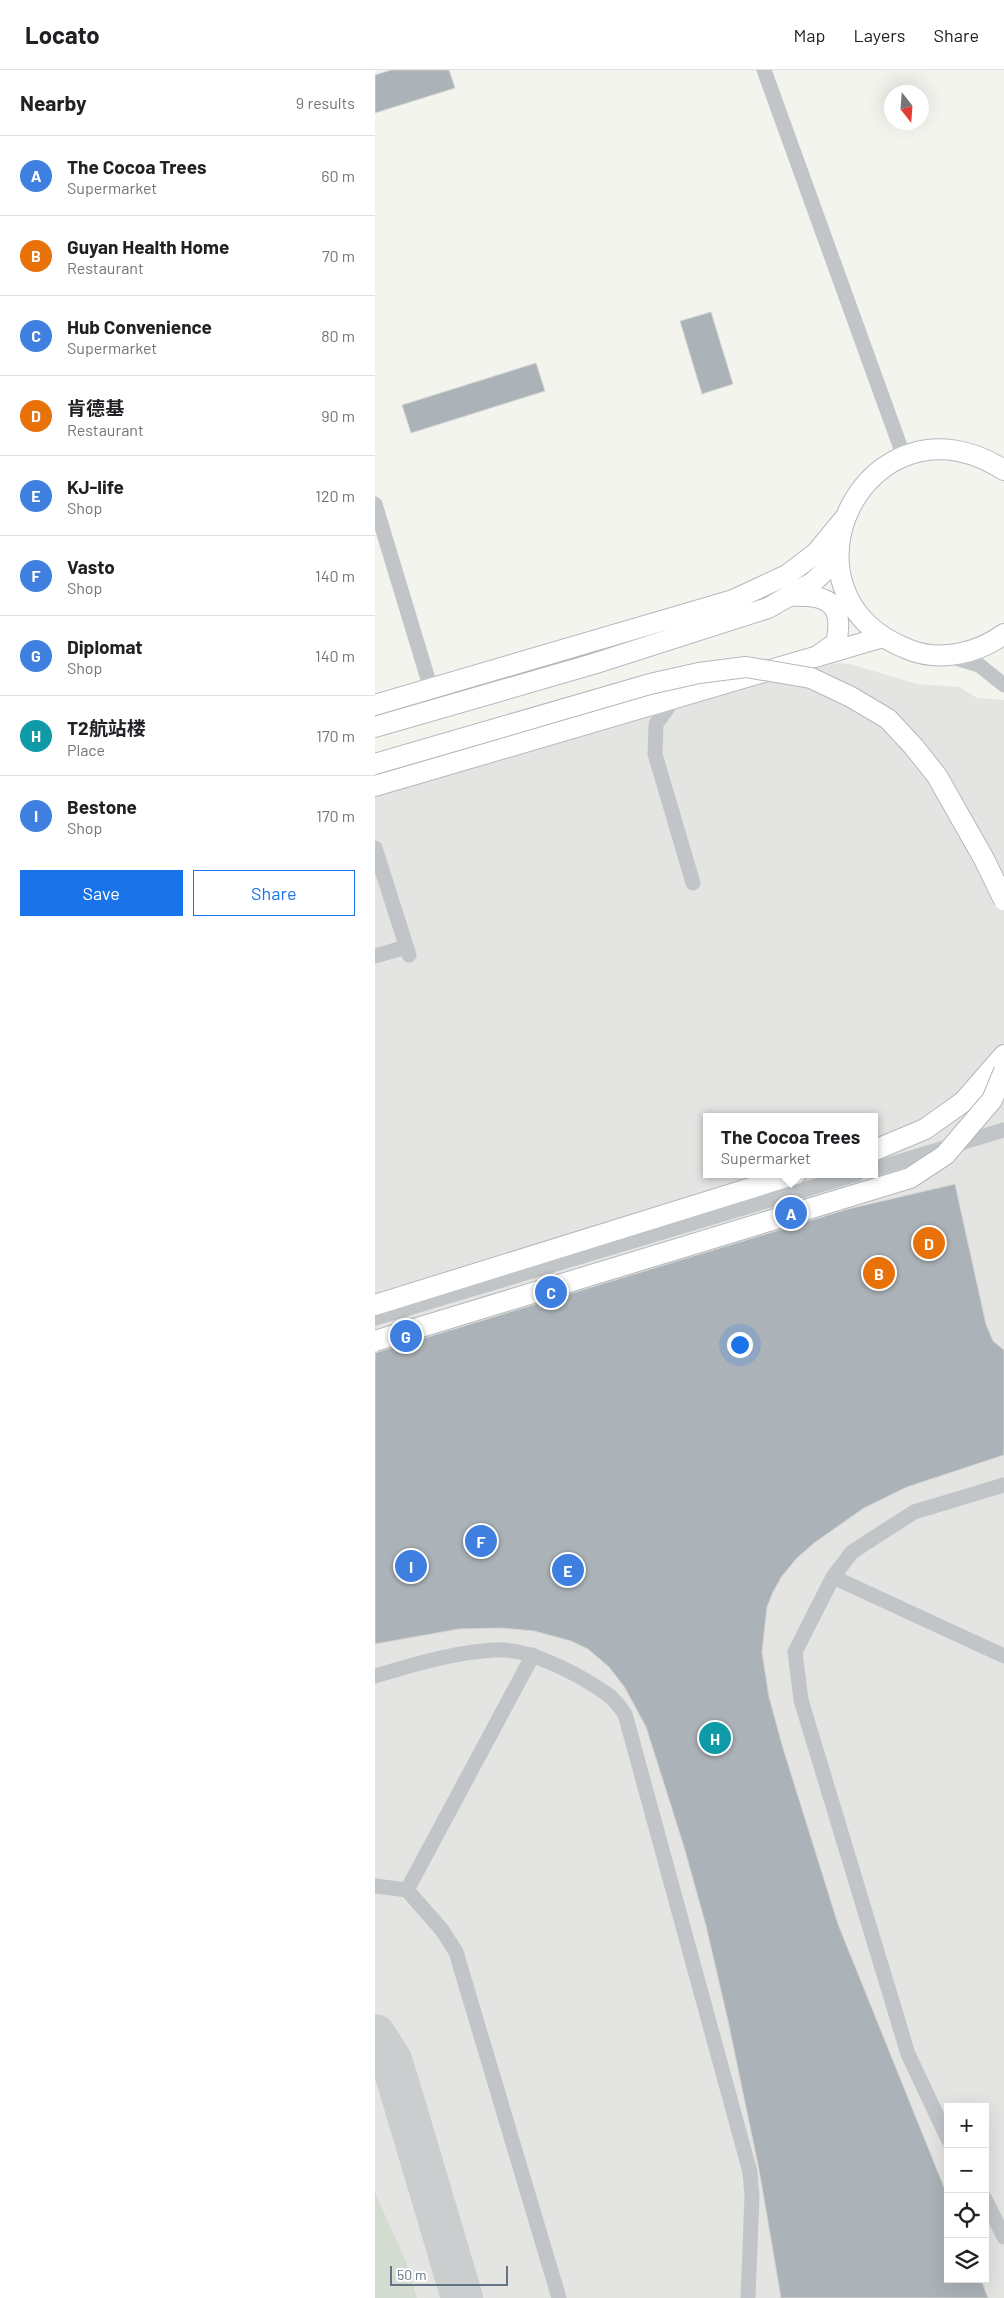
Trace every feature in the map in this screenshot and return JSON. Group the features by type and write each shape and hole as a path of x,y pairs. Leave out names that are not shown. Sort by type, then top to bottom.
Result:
{"main road":[{"path":"375,705 733,600 787,575 816,553 844,519 851,504 870,478 883,468 904,457 928,450 944,449 976,455 1004,454"},
{"path":"976,455 1004,470"},
{"path":"844,519 839,551 843,584 850,600 870,626 883,637 914,652 948,655 981,647 1004,634"},
{"path":"375,727 593,664 768,608 812,583 827,569 839,551"},
{"path":"733,600 792,596 821,597 834,607 839,626 835,643 815,657"},
{"path":"375,786 883,637"},
{"path":"375,764 649,684 699,673 746,667 811,678 851,697 887,719 914,747 937,776 984,859 1004,900"},
{"path":"878,1149 925,1129 963,1102 1004,1055"},
{"path":"375,1341 910,1178 945,1155 992,1100 1004,1071"},
{"path":"375,1305 783,1178"}],"street":[{"path":"764,70 904,457"},
{"path":"375,504 431,689"},
{"path":"948,655 979,665 1004,685"},
{"path":"674,699 656,724 655,754 693,883"},
{"path":"375,848 408,951 375,956"},
{"path":"878,1168 1004,1130"},
{"path":"375,1318 844,1178"},
{"path":"944,2130 908,2054 801,1700 795,1652 833,1578 852,1552 914,1512 1004,1485"},
{"path":"833,1578 1004,1656"},
{"path":"375,1676 420,1663 496,1649 533,1655 574,1675 608,1695 625,1714 749,2172 752,2196 748,2298"},
{"path":"407,1890 533,1655"},
{"path":"375,1886 407,1890 442,1930 456,1952 559,2298"},
{"path":"989,2207 1004,2238"}],"shaded area":[{"path":"837,663 850,664 917,684 959,687 977,698 1004,700 1004,2298 375,2298 375,797 771,678"},
{"path":"375,2193 405,2259 417,2298 375,2298"}],"building":[{"path":"391,70 449,70 455,88 375,113 375,75"},
{"path":"711,312 733,384 702,394 680,321"},
{"path":"536,363 545,391 411,433 402,405"},
{"path":"955,1184 986,1324 993,1341 1004,1350 1004,1455 907,1487 864,1508 814,1543 797,1558 782,1576 773,1592 767,1607 762,1652 769,1697 783,1748 838,1924 944,2187 944,2283 982,2283 988,2298 781,2298 759,2170 706,1926 684,1847 646,1727 625,1688 609,1667 588,1649 571,1641 534,1631 501,1628 459,1629 375,1644 375,1353 848,1209"}],"taxiway":[{"path":"375,2035 391,2060 462,2298"}],"place":[{"name":"The Cocoa Trees","path":"791,1213"},
{"name":"肯德基","path":"929,1243"},
{"name":"Guyan Health Home","path":"879,1273"},
{"name":"Hub Convenience","path":"551,1292"},
{"name":"Diplomat","path":"406,1336"},
{"name":"Vasto","path":"481,1541"},
{"name":"Bestone","path":"411,1566"},
{"name":"KJ-life","path":"568,1570"},
{"name":"T2航站楼","path":"715,1738"}]}
